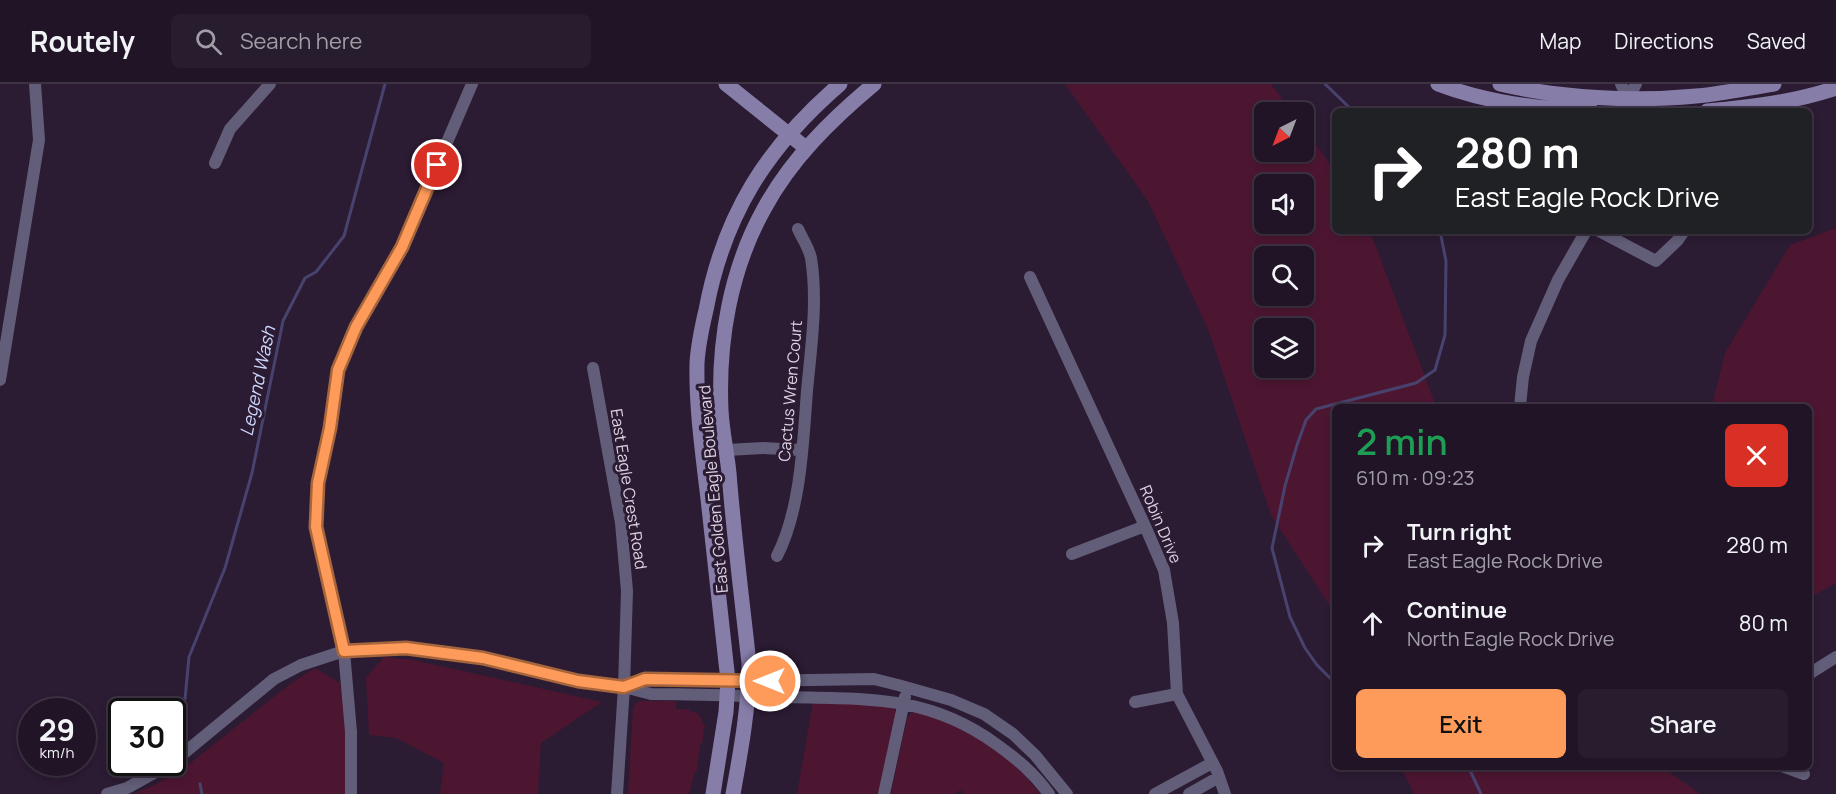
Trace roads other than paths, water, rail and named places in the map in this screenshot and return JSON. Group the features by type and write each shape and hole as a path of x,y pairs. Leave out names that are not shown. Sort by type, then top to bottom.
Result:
{"street":[{"path":"0,380 39,140 35,84"},
{"path":"215,163 230,129 270,84"},
{"path":"351,794 351,732 344,651 316,527 318,483 330,428 338,370 356,327 402,247 472,84"},
{"path":"726,84 806,148"},
{"name":"East Golden Eagle Boulevard","path":"713,794 726,712 727,688 700,428 698,363 708,295 718,258 732,222 750,186 770,155 788,134 840,84"},
{"name":"East Golden Eagle Boulevard","path":"733,794 746,725 748,663 727,450 721,413 723,340 729,301 741,263 764,209 787,172 814,138 874,84"},
{"path":"1438,84 1488,100 1551,108"},
{"path":"1500,84 1528,91 1628,105 1774,84"},
{"path":"1621,84 1628,105"},
{"path":"1628,105 1636,84"},
{"path":"1738,108 1788,102 1836,88"},
{"name":"Cactus Wren Court","path":"777,556 791,522 802,450 813,323 814,283 810,255 798,229"},
{"path":"1520,404 1531,340 1558,280 1584,234"},
{"path":"1605,234 1656,261 1682,234"},
{"name":"Robin Drive","path":"1030,277 1164,570 1173,623 1178,694 1219,777 1225,794"},
{"path":"698,363 710,432 715,440 727,450 763,448 802,450"},
{"name":"East Eagle Crest Road","path":"593,368 621,524 627,591 617,794"},
{"path":"1071,554 1145,525"},
{"path":"106,794 127,788 172,764 274,680 301,665 344,651 406,648 483,658 578,681 624,687 645,679 727,688 873,699 928,709 966,724 996,744 1034,774 1049,794"},
{"path":"1812,672 1836,657"},
{"path":"748,689 873,679 951,700 984,714 1013,734 1035,755 1067,794"},
{"path":"884,794 906,687"},
{"path":"1135,702 1178,694"},
{"path":"1155,794 1212,763"},
{"path":"1793,770 1804,774"},
{"path":"1189,794 1219,777"}],"waterway":[{"name":"Legend Wash","path":"185,698 189,657 225,568 252,473 283,321 305,278 316,272 344,236 385,84"},
{"path":"1325,84 1350,108"},
{"path":"1335,404 1416,383 1435,370 1445,335 1446,261 1441,234"},
{"path":"1332,405 1316,409 1306,420 1285,486 1272,548 1290,617 1305,648 1332,680"},
{"path":"1470,770 1481,794"},
{"name":"Legend Wash","path":"200,784 202,794"}]}
